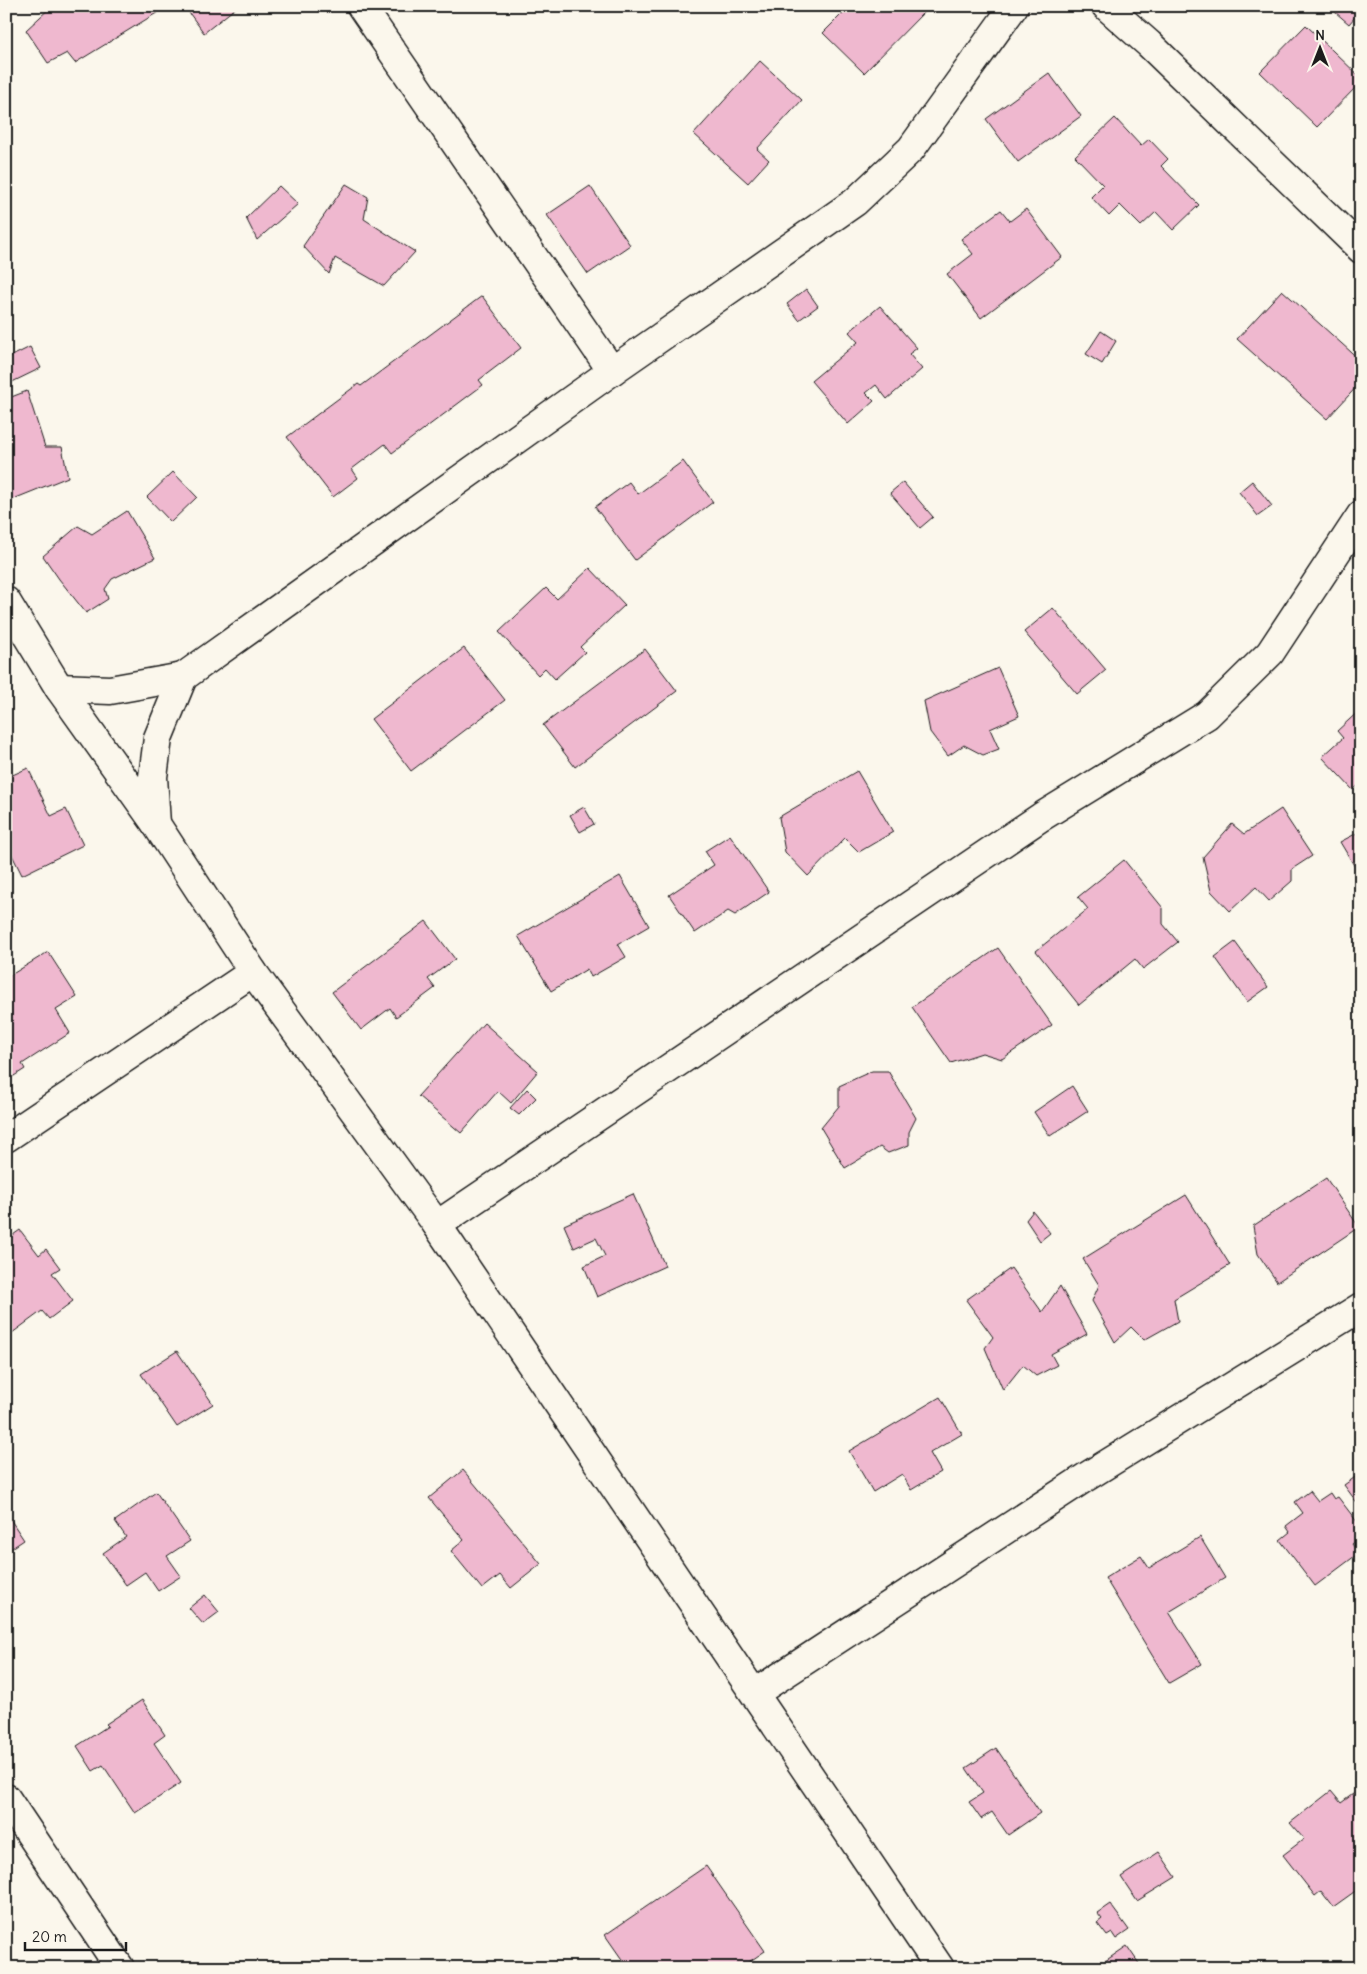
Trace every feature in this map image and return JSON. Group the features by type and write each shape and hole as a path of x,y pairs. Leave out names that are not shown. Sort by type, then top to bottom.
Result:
{"street":[{"path":"361,6 612,371"},
{"path":"59,688 110,690 183,677 612,371 855,202 910,149 1014,6"},
{"path":"1106,6 1149,44 1361,249"},
{"path":"437,1225 1041,817 1207,715 1270,653 1361,515"},
{"path":"6,601 59,688 156,824 254,972 437,1225 940,1968"},
{"path":"156,824 153,777 158,738 183,677"},
{"path":"6,1138 254,972"},
{"path":"755,1693 1086,1477 1361,1307"},
{"path":"6,1798 120,1968"}],"building":[{"path":"52,6 168,6 75,63 67,53 48,63 26,30"},
{"path":"184,6 238,6 204,33"},
{"path":"850,6 920,6 925,11 864,73 823,33"},
{"path":"1244,6 1254,6 1249,11"},
{"path":"1328,6 1361,6 1361,10 1349,24"},
{"path":"1306,25 1361,78 1361,82 1317,127 1260,72"},
{"path":"760,61 802,100 757,149 769,160 748,183 694,134"},
{"path":"1049,73 1081,116 1018,162 986,119"},
{"path":"1115,118 1141,146 1149,139 1168,159 1161,166 1199,205 1173,230 1156,212 1141,226 1120,205 1109,216 1091,197 1103,185 1075,156"},
{"path":"346,184 368,197 364,219 415,252 384,286 335,258 329,274 303,246"},
{"path":"279,186 298,204 257,240 246,218"},
{"path":"590,186 630,245 588,274 547,215"},
{"path":"1026,209 1062,257 981,318 947,274 973,254 961,239 1001,210 1010,221"},
{"path":"806,289 818,306 799,320 787,304"},
{"path":"1282,290 1361,361 1361,382 1327,419 1237,339"},
{"path":"482,296 521,348 479,380 483,385 392,453 385,444 352,469 358,478 333,497 287,437 358,384 361,386"},
{"path":"880,306 917,348 909,354 922,369 887,399 876,385 866,393 874,401 848,424 811,381 858,342 849,332"},
{"path":"1101,331 1116,341 1102,364 1086,354"},
{"path":"30,347 41,368 6,385 6,359"},
{"path":"27,391 45,447 62,447 68,477 6,502 6,399"},
{"path":"683,461 713,502 635,560 595,507 629,482 638,494"},
{"path":"173,472 197,497 171,522 147,497"},
{"path":"1252,481 1272,506 1258,516 1239,492"},
{"path":"903,482 933,517 920,528 890,493"},
{"path":"127,511 155,558 112,579 105,589 108,599 86,613 43,556 78,526 92,534"},
{"path":"590,568 625,605 580,647 585,652 555,679 545,668 538,675 499,632 546,588 557,599"},
{"path":"1053,608 1106,670 1077,694 1024,632"},
{"path":"464,648 505,700 411,771 371,719"},
{"path":"645,649 677,691 575,767 543,725"},
{"path":"998,668 1019,716 990,729 999,749 983,755 964,745 948,756 930,732 924,701"},
{"path":"1361,709 1361,783 1353,790 1322,757 1343,738 1337,731"},
{"path":"28,768 51,816 66,809 83,845 22,875 6,843 6,778"},
{"path":"857,771 893,832 859,852 845,838 808,876 785,852 779,817"},
{"path":"584,807 594,824 580,832 570,815"},
{"path":"1281,809 1312,856 1292,869 1292,881 1269,901 1256,887 1230,911 1211,891 1203,857 1232,824 1244,834"},
{"path":"1361,831 1361,877 1340,842"},
{"path":"730,835 769,892 735,915 728,911 695,933 669,895 714,865 705,851"},
{"path":"1124,860 1163,908 1163,924 1178,942 1143,969 1135,959 1079,1005 1036,951 1088,909 1078,897"},
{"path":"620,876 649,926 618,944 626,957 591,977 587,969 551,991 518,936"},
{"path":"426,921 455,959 428,979 435,988 396,1017 390,1008 361,1030 332,992"},
{"path":"1235,942 1268,987 1247,1002 1215,957"},
{"path":"998,948 1052,1025 1002,1059 982,1053 951,1063 912,1007"},
{"path":"48,952 77,997 56,1010 70,1033 22,1064 25,1069 6,1081 6,978"},
{"path":"484,1023 538,1071 511,1103 498,1091 461,1133 418,1096"},
{"path":"872,1071 888,1071 916,1118 909,1132 909,1145 888,1153 880,1147 845,1168 821,1128 839,1106 839,1086"},
{"path":"1072,1086 1088,1111 1050,1136 1034,1112"},
{"path":"527,1089 536,1098 519,1115 510,1108"},
{"path":"1326,1178 1359,1227 1277,1282 1258,1254 1253,1226"},
{"path":"633,1194 665,1266 597,1297 584,1266 605,1256 596,1238 574,1248 564,1225"},
{"path":"1186,1195 1230,1265 1174,1299 1178,1321 1144,1340 1131,1327 1115,1342 1092,1301 1099,1285 1083,1259"},
{"path":"1033,1211 1050,1233 1040,1241 1026,1220"},
{"path":"20,1230 39,1255 46,1249 60,1268 52,1273 73,1301 49,1319 42,1311 8,1336 6,1334 6,1240"},
{"path":"1011,1268 1042,1312 1060,1286 1087,1334 1051,1354 1057,1365 1036,1376 1023,1365 1003,1390 985,1348 993,1337 966,1300"},
{"path":"177,1351 213,1404 177,1427 141,1374"},
{"path":"940,1397 962,1434 930,1453 941,1472 911,1490 902,1474 873,1492 849,1451"},
{"path":"463,1470 541,1564 511,1588 500,1575 482,1589 451,1551 464,1540 429,1498"},
{"path":"1361,1473 1361,1508 1344,1485"},
{"path":"1310,1491 1318,1501 1330,1493 1334,1499 1338,1497 1361,1527 1361,1537 1352,1544 1359,1553 1315,1586 1280,1540 1290,1532 1286,1526 1303,1513 1295,1502"},
{"path":"156,1492 190,1541 167,1556 181,1576 158,1591 145,1572 126,1585 103,1553 126,1537 115,1521"},
{"path":"6,1513 24,1540 6,1552"},
{"path":"1200,1537 1225,1578 1169,1612 1202,1664 1169,1683 1105,1578 1141,1556 1149,1568"},
{"path":"205,1595 219,1612 203,1624 189,1608"},
{"path":"142,1700 165,1735 154,1743 181,1783 135,1813 103,1765 93,1771 77,1746 108,1726 106,1724"},
{"path":"996,1748 1040,1813 1008,1835 992,1812 981,1819 969,1802 983,1793 966,1768"},
{"path":"1361,1788 1361,1887 1333,1907 1321,1891 1315,1896 1283,1855 1304,1839 1290,1823 1331,1791 1341,1803"},
{"path":"1159,1852 1176,1877 1137,1901 1121,1877"},
{"path":"706,1866 765,1951 740,1968 628,1968 605,1935"},
{"path":"1110,1904 1129,1930 1116,1939 1112,1933 1107,1936 1097,1923 1102,1919 1097,1913"},
{"path":"1127,1946 1142,1968 1095,1968"}]}
